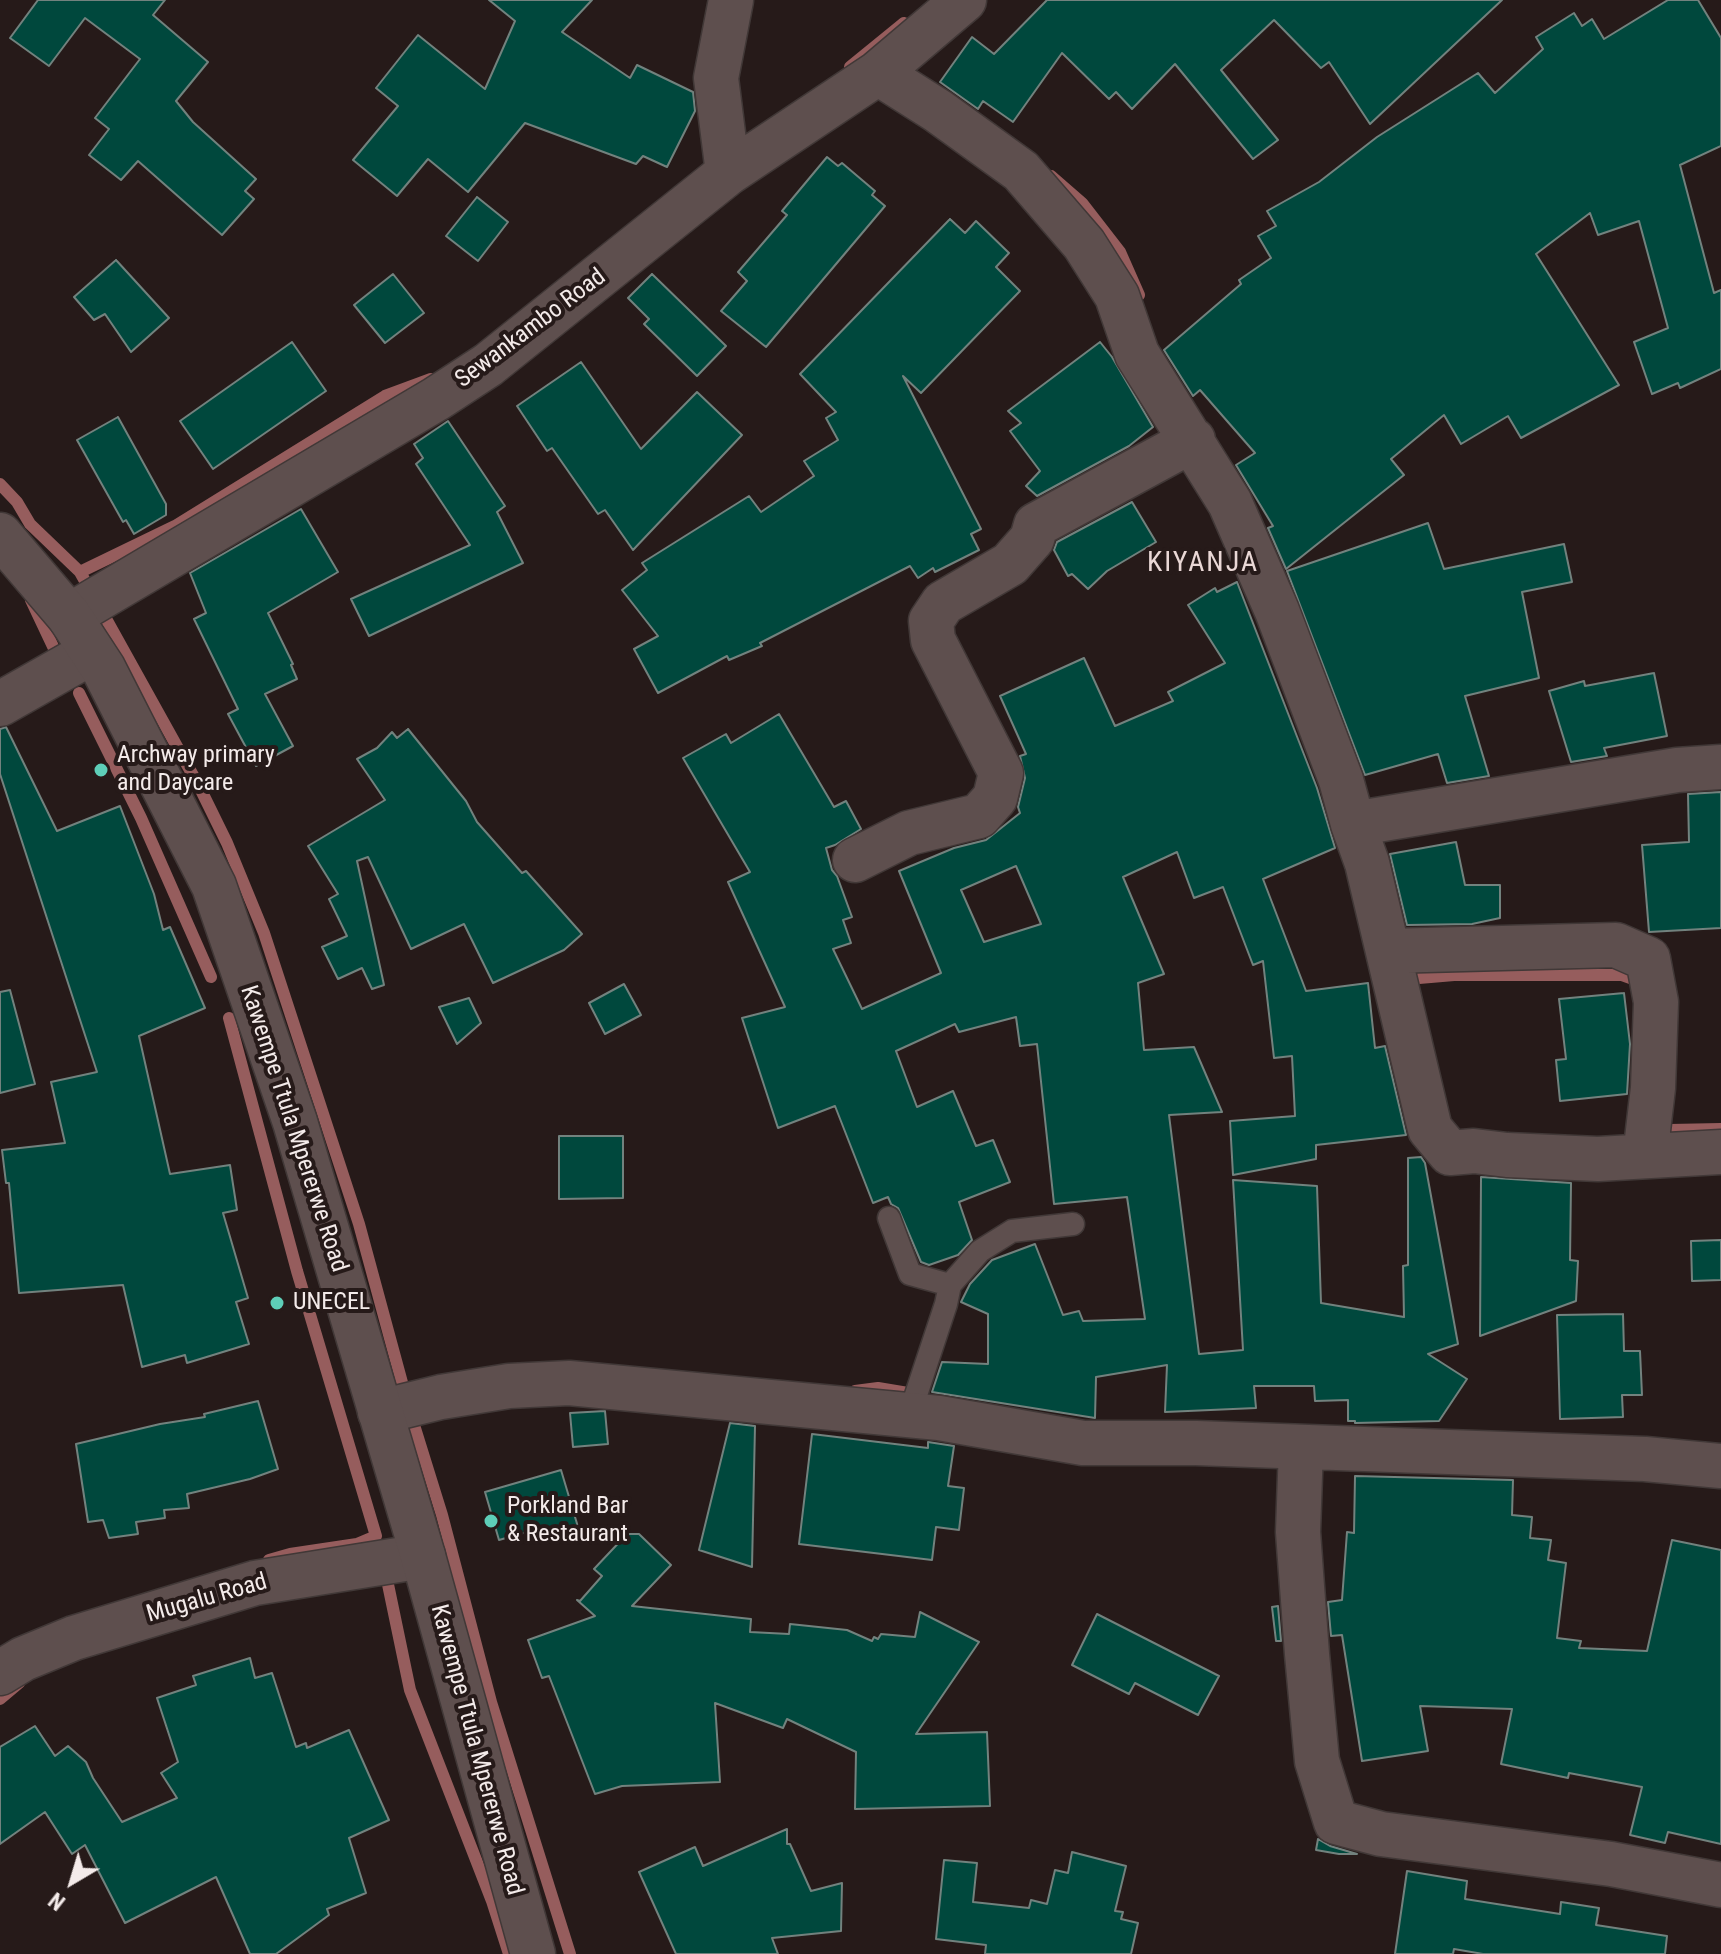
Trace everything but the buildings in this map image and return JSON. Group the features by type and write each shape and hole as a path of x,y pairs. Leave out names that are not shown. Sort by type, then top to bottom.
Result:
{"street":[{"path":"728,173 716,78 731,0"},
{"name":"Sewankambo Road","path":"69,616 436,399 488,365 728,173 878,73 964,0"},
{"path":"878,73 938,111 1021,171 1084,244 1117,296 1137,354 1186,443 1230,503 1277,611 1341,780 1367,863 1430,1129 1450,1153 1474,1151 1598,1159 1721,1152"},
{"path":"855,860 909,833 979,816 995,798 1001,773 933,640 931,621 943,603 1010,564 1032,539 1036,525 1186,443"},
{"name":"Kawempe Ttula Mpererwe Road","path":"0,535 69,616 92,652 214,886 295,1122 423,1556 533,1954"},
{"path":"0,704 92,652"},
{"path":"1353,824 1677,770 1721,767"},
{"path":"1388,951 1616,945 1648,959 1656,1002 1653,1088 1645,1156"},
{"path":"380,1412 441,1397 509,1386 569,1383 939,1418 1083,1443 1645,1459 1721,1466"},
{"path":"1301,1447 1298,1532 1307,1654 1317,1761 1336,1822 1381,1834 1611,1864 1721,1885"},
{"name":"Mugalu Road","path":"0,1673 23,1659 74,1638 255,1583 423,1556"}],"lane":[{"path":"889,1218 910,1274 950,1285"},
{"path":"909,1416 950,1285 980,1251 1012,1231 1073,1224"}],"waterway":[{"path":"850,67 904,23"},
{"path":"1051,176 1082,203 1120,252 1139,295"},
{"path":"0,484 17,502 30,524 80,572 175,526 385,396 431,379"},
{"path":"80,572 200,788 227,843 264,933 359,1224 410,1412 442,1515 491,1702 570,1954"},
{"path":"31,600 57,655"},
{"path":"79,693 141,818 211,977"},
{"path":"1402,972 1419,978 1454,975 1622,975 1636,980 1639,988"},
{"path":"229,1018 297,1271 376,1536 357,1544 269,1560"},
{"path":"1663,1119 1670,1130 1721,1129"},
{"path":"855,1391 878,1388 920,1395"},
{"path":"385,1570 410,1690 492,1901 509,1954"},
{"path":"0,1699 19,1683"}],"place":[{"name":"Archway primary and Daycare","path":"101,770"},
{"name":"UNECEL","path":"277,1303"},
{"name":"Porkland Bar & Restaurant","path":"491,1521"}],"district":[{"name":"KIYANJA","path":"1203,564"}]}
